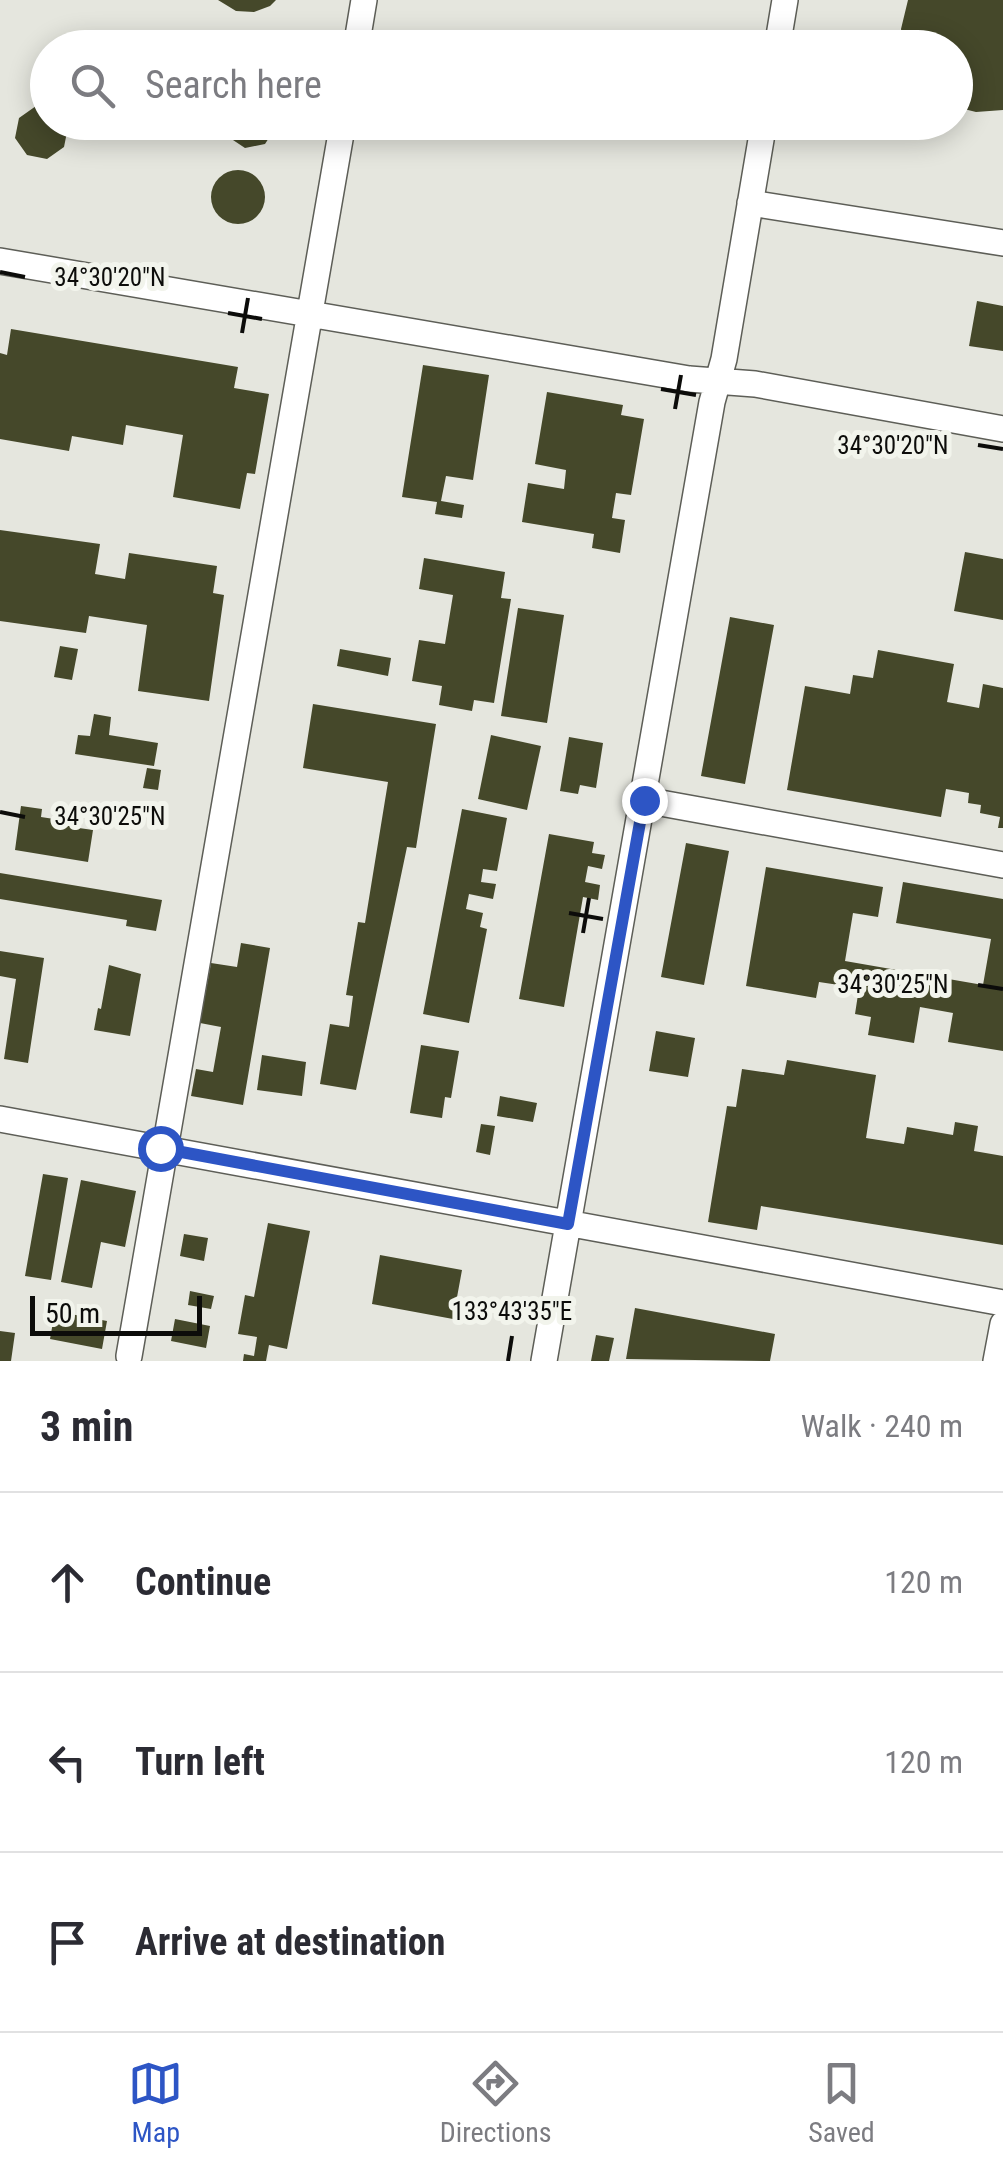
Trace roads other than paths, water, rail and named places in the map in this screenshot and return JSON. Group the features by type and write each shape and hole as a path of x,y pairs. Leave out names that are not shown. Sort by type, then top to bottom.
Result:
{"lane":[{"path":"359,30 364,0"},
{"path":"780,30 785,0"},
{"path":"129,1356 340,140"},
{"path":"544,1361 761,140"},
{"path":"750,204 1003,242"},
{"path":"0,261 755,384 1003,429"},
{"path":"644,800 1003,865"},
{"path":"0,1118 1003,1302"},
{"path":"996,1361 1003,1324"}]}
